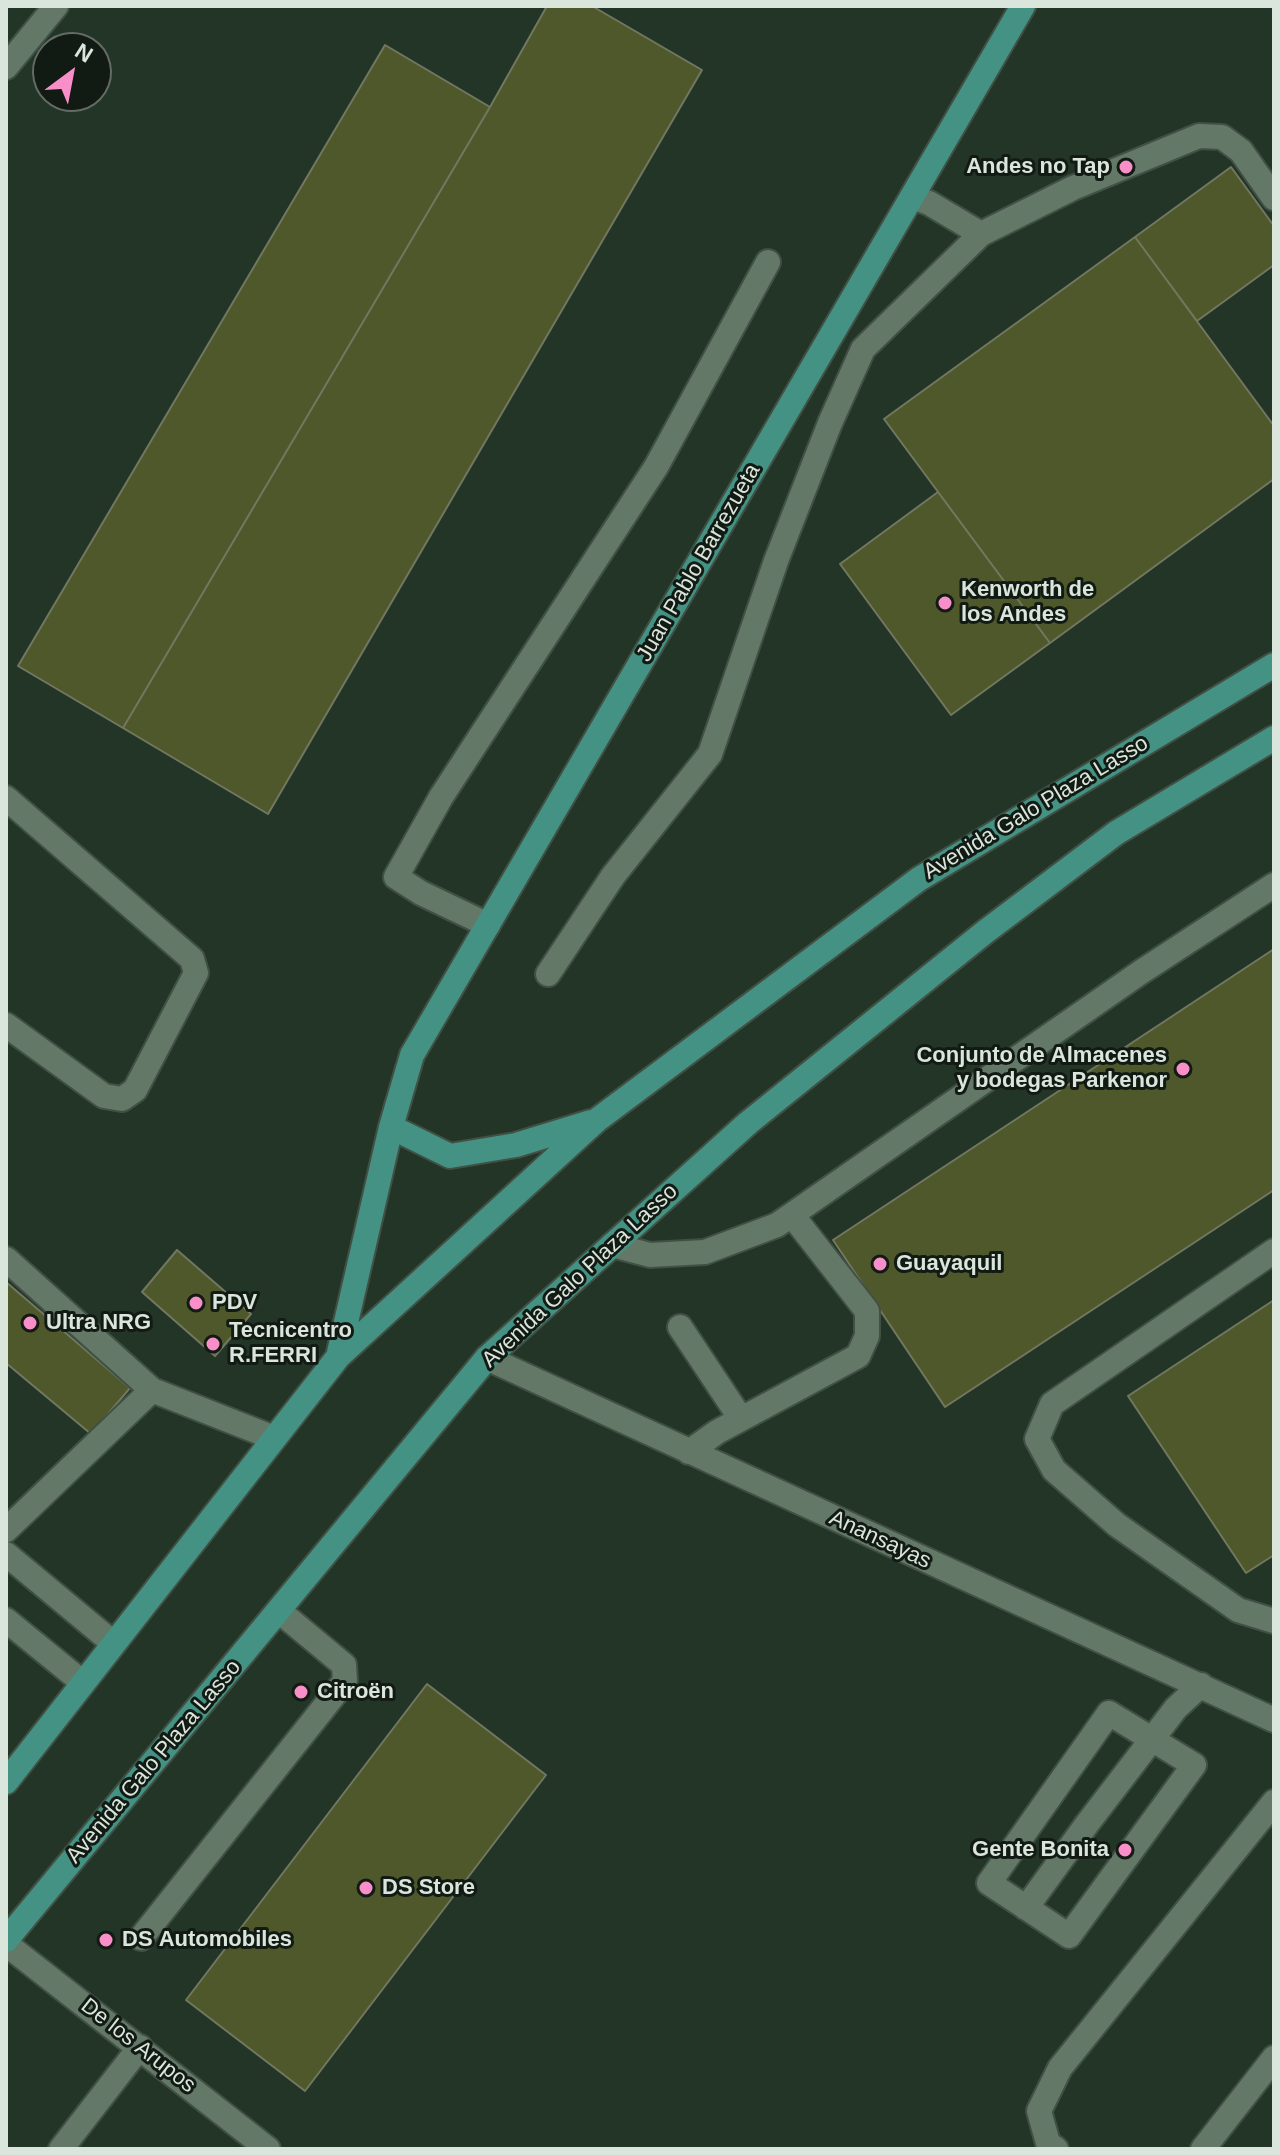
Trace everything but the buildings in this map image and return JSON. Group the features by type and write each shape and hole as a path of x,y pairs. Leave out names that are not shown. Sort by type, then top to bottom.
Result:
{"main road":[{"name":"Juan Pablo Barrezueta","path":"338,1357 391,1127 412,1055 1023,6"},
{"name":"Avenida Galo Plaza Lasso","path":"6,1782 338,1357 597,1120 919,879 1274,665"},
{"name":"Avenida Galo Plaza Lasso","path":"6,1942 487,1358 748,1123 985,932 1116,833 1274,738"},
{"path":"391,1127 450,1156 516,1145 597,1120"}],"street":[{"path":"6,67 56,6"},
{"path":"548,974 613,876 710,754 776,561 830,423 863,349 981,234 1073,188 1199,136 1222,137 1241,151 1274,198"},
{"path":"912,197 929,203 981,234"},
{"path":"488,925 421,893 396,877 441,797 656,467 768,262"},
{"path":"6,798 192,959 196,973 135,1090 122,1099 104,1096 6,1025"},
{"path":"612,1245 650,1255 705,1252 777,1225 1128,980 1274,885"},
{"path":"689,1452 741,1419 858,1356 867,1336 867,1311 792,1215"},
{"path":"1274,1251 1052,1404 1037,1439 1054,1470 1117,1525 1238,1610 1274,1621"},
{"path":"6,1259 152,1390 274,1438"},
{"path":"680,1327 741,1419"},
{"name":"Anansayas","path":"487,1358 1274,1720"},
{"path":"6,1530 152,1390"},
{"path":"6,1554 113,1643"},
{"path":"141,1938 345,1681 344,1665 279,1611"},
{"path":"6,1620 82,1682"},
{"path":"1026,1908 1176,1708 1201,1685"},
{"path":"1109,1713 1153,1738 1194,1765 1069,1936 989,1883 1109,1713"},
{"path":"1056,2149 1048,2143 1039,2111 1060,2068 1274,1802"},
{"name":"De los Arupos","path":"6,1942 268,2149"},
{"path":"61,2149 140,2047"},
{"path":"1203,2149 1274,2058"}],"place":[{"name":"Andes no Tap","path":"1126,167"},
{"name":"Kenworth de los Andes","path":"945,603"},
{"name":"Conjunto de Almacenes y bodegas Parkenor","path":"1183,1069"},
{"name":"Guayaquil","path":"880,1264"},
{"name":"PDV","path":"196,1303"},
{"name":"Ultra NRG","path":"30,1323"},
{"name":"Tecnicentro R.FERRI","path":"213,1344"},
{"name":"Citroën","path":"301,1692"},
{"name":"Gente Bonita","path":"1125,1850"},
{"name":"DS Store","path":"366,1888"},
{"name":"DS Automobiles","path":"106,1940"}]}
